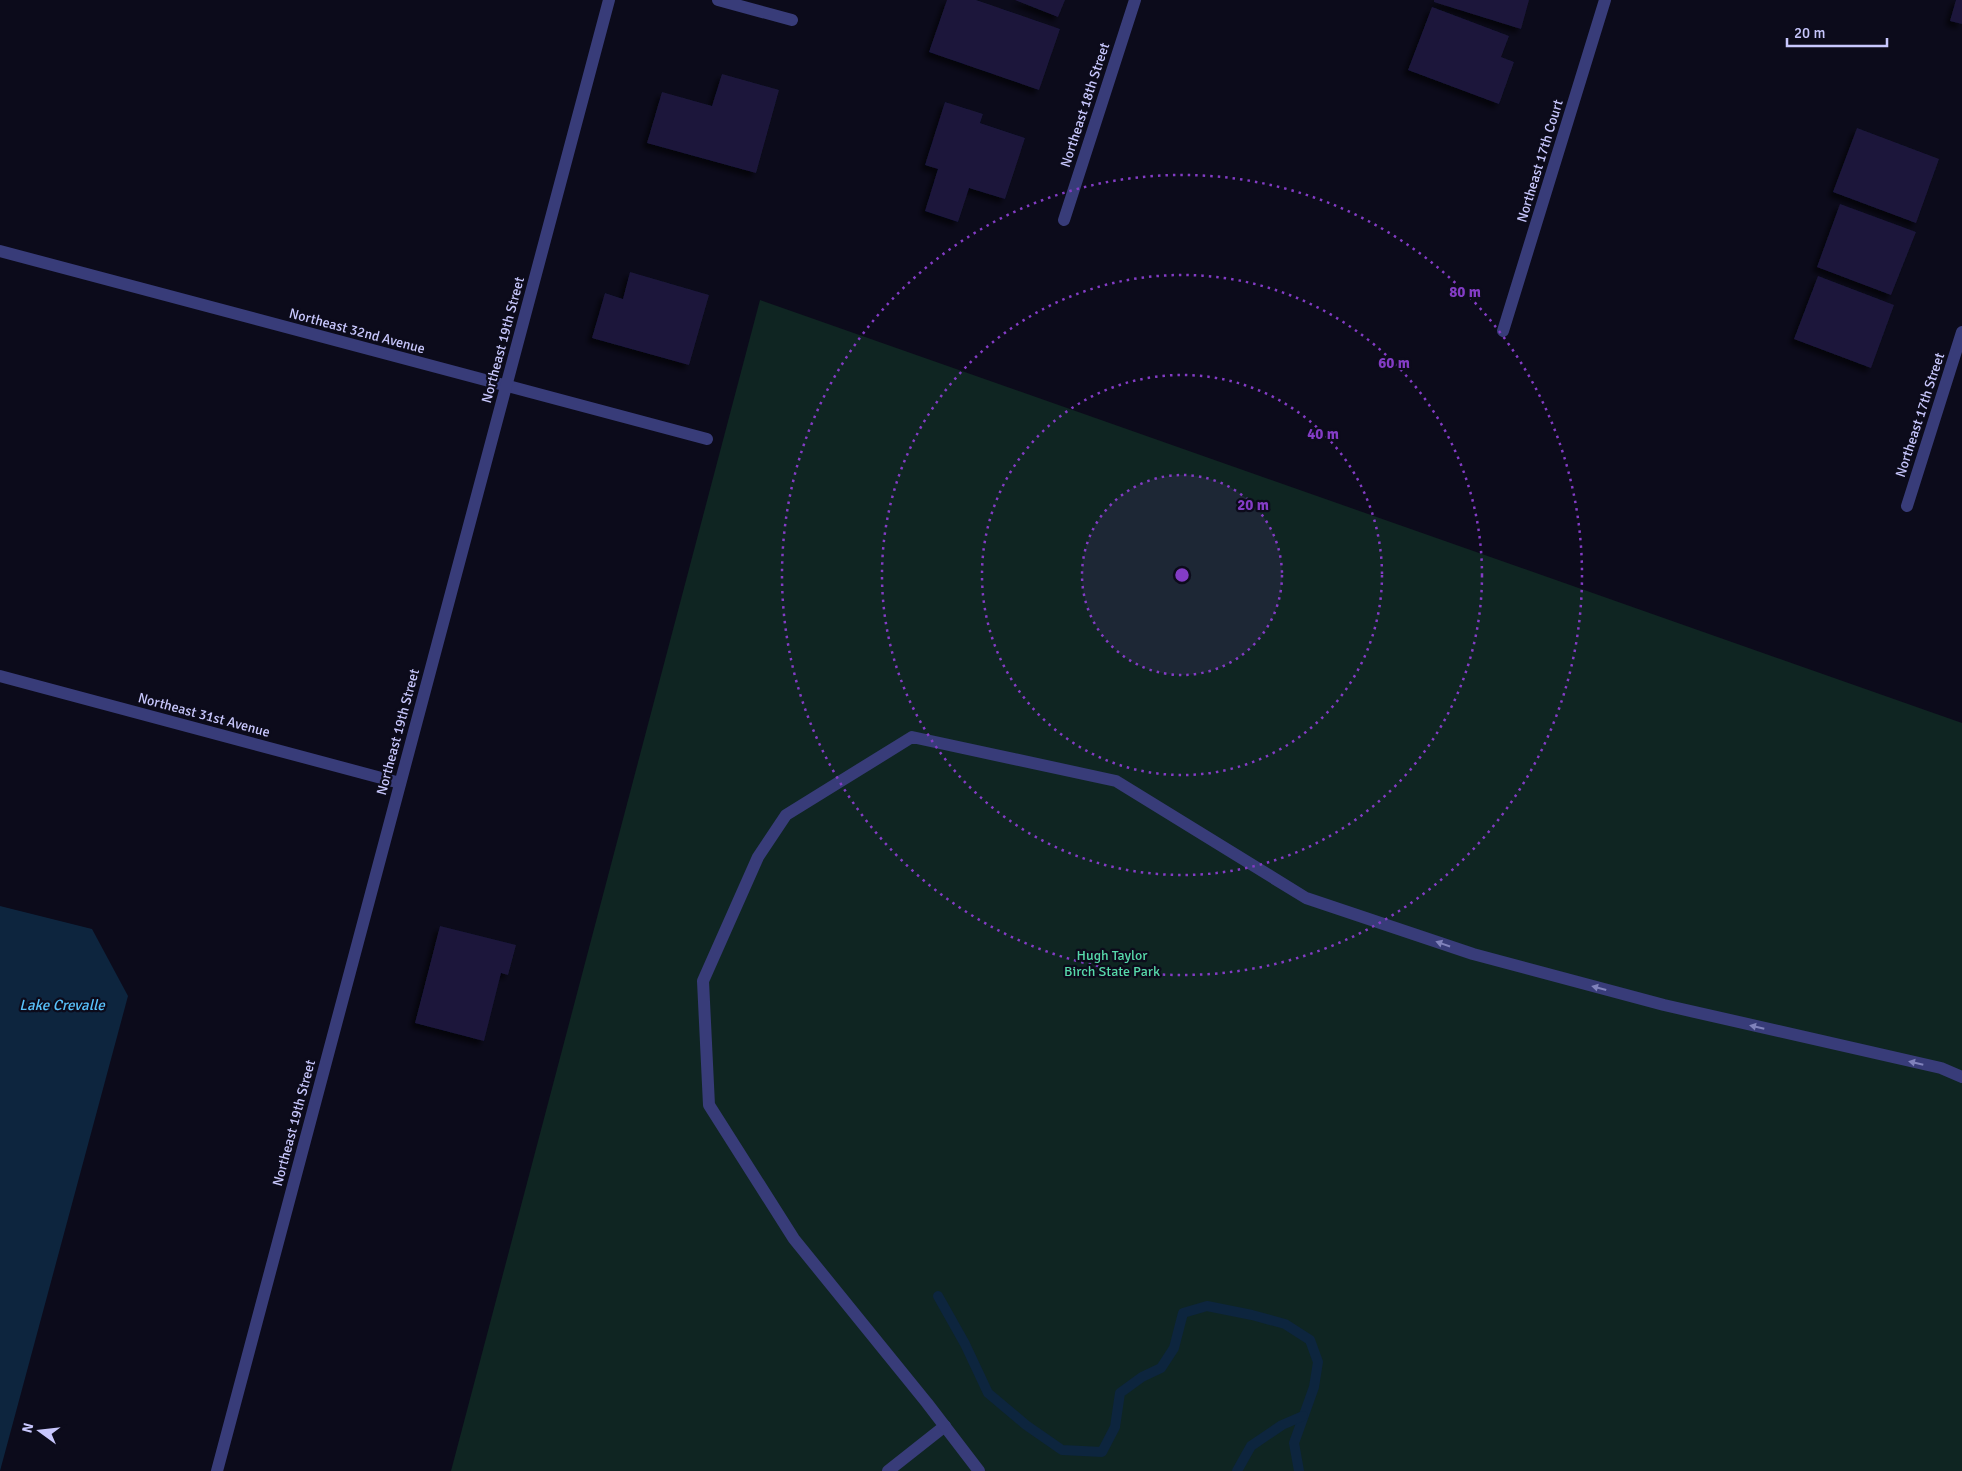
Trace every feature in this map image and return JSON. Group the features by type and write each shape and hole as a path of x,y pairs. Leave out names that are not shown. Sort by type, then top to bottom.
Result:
{"street":[{"name":"Northeast 19th Street","path":"217,1471 609,0"},
{"path":"718,0 792,20"},
{"name":"Northeast 18th Street","path":"1064,220 1135,0"},
{"name":"Northeast 17th Court","path":"1503,331 1605,0"},
{"name":"Northeast 32nd Avenue","path":"0,251 707,439"},
{"name":"Northeast 17th Street","path":"1907,506 1962,332"},
{"name":"Northeast 31st Avenue","path":"0,676 400,783"},
{"path":"979,1471 794,1239 709,1105 708,1095 703,981 758,857 786,815 912,737 1116,781 1306,898 1474,954 1664,1006 1941,1068 1962,1077"},
{"path":"888,1471 945,1426"}],"green space":[{"name":"Hugh Taylor Birch State Park","path":"760,300 1962,723 1962,1471 451,1471"}],"water":[{"name":"Lake Crevalle","path":"0,906 92,929 128,996 0,1471"}],"building":[{"path":"947,0 976,0 1060,29 1039,90 929,52"},
{"path":"1015,0 1065,0 1058,17"},
{"path":"1434,0 1529,0 1521,29 1434,2"},
{"path":"1956,0 1962,0 1962,24 1950,21"},
{"path":"1432,7 1509,36 1501,57 1514,62 1499,104 1408,70"},
{"path":"722,74 779,90 756,173 647,143 662,92 712,106"},
{"path":"945,102 983,114 980,123 1025,138 1005,199 969,188 958,222 925,211 938,169 925,165"},
{"path":"1857,128 1939,159 1916,223 1833,192"},
{"path":"1840,204 1916,232 1891,295 1817,267"},
{"path":"630,272 709,295 689,365 592,338 605,293 623,299"},
{"path":"1818,276 1894,305 1871,368 1794,339"},
{"path":"440,926 516,945 508,975 501,973 484,1041 415,1023"}],"waterway":[{"path":"938,1296 965,1344 988,1393 1026,1425 1062,1450 1102,1452 1115,1427 1120,1393 1142,1377 1161,1368 1174,1348 1183,1313 1207,1306 1285,1324 1310,1340 1318,1362 1314,1387 1294,1443 1299,1471"},
{"path":"1237,1471 1251,1446 1282,1425 1303,1416"}]}
